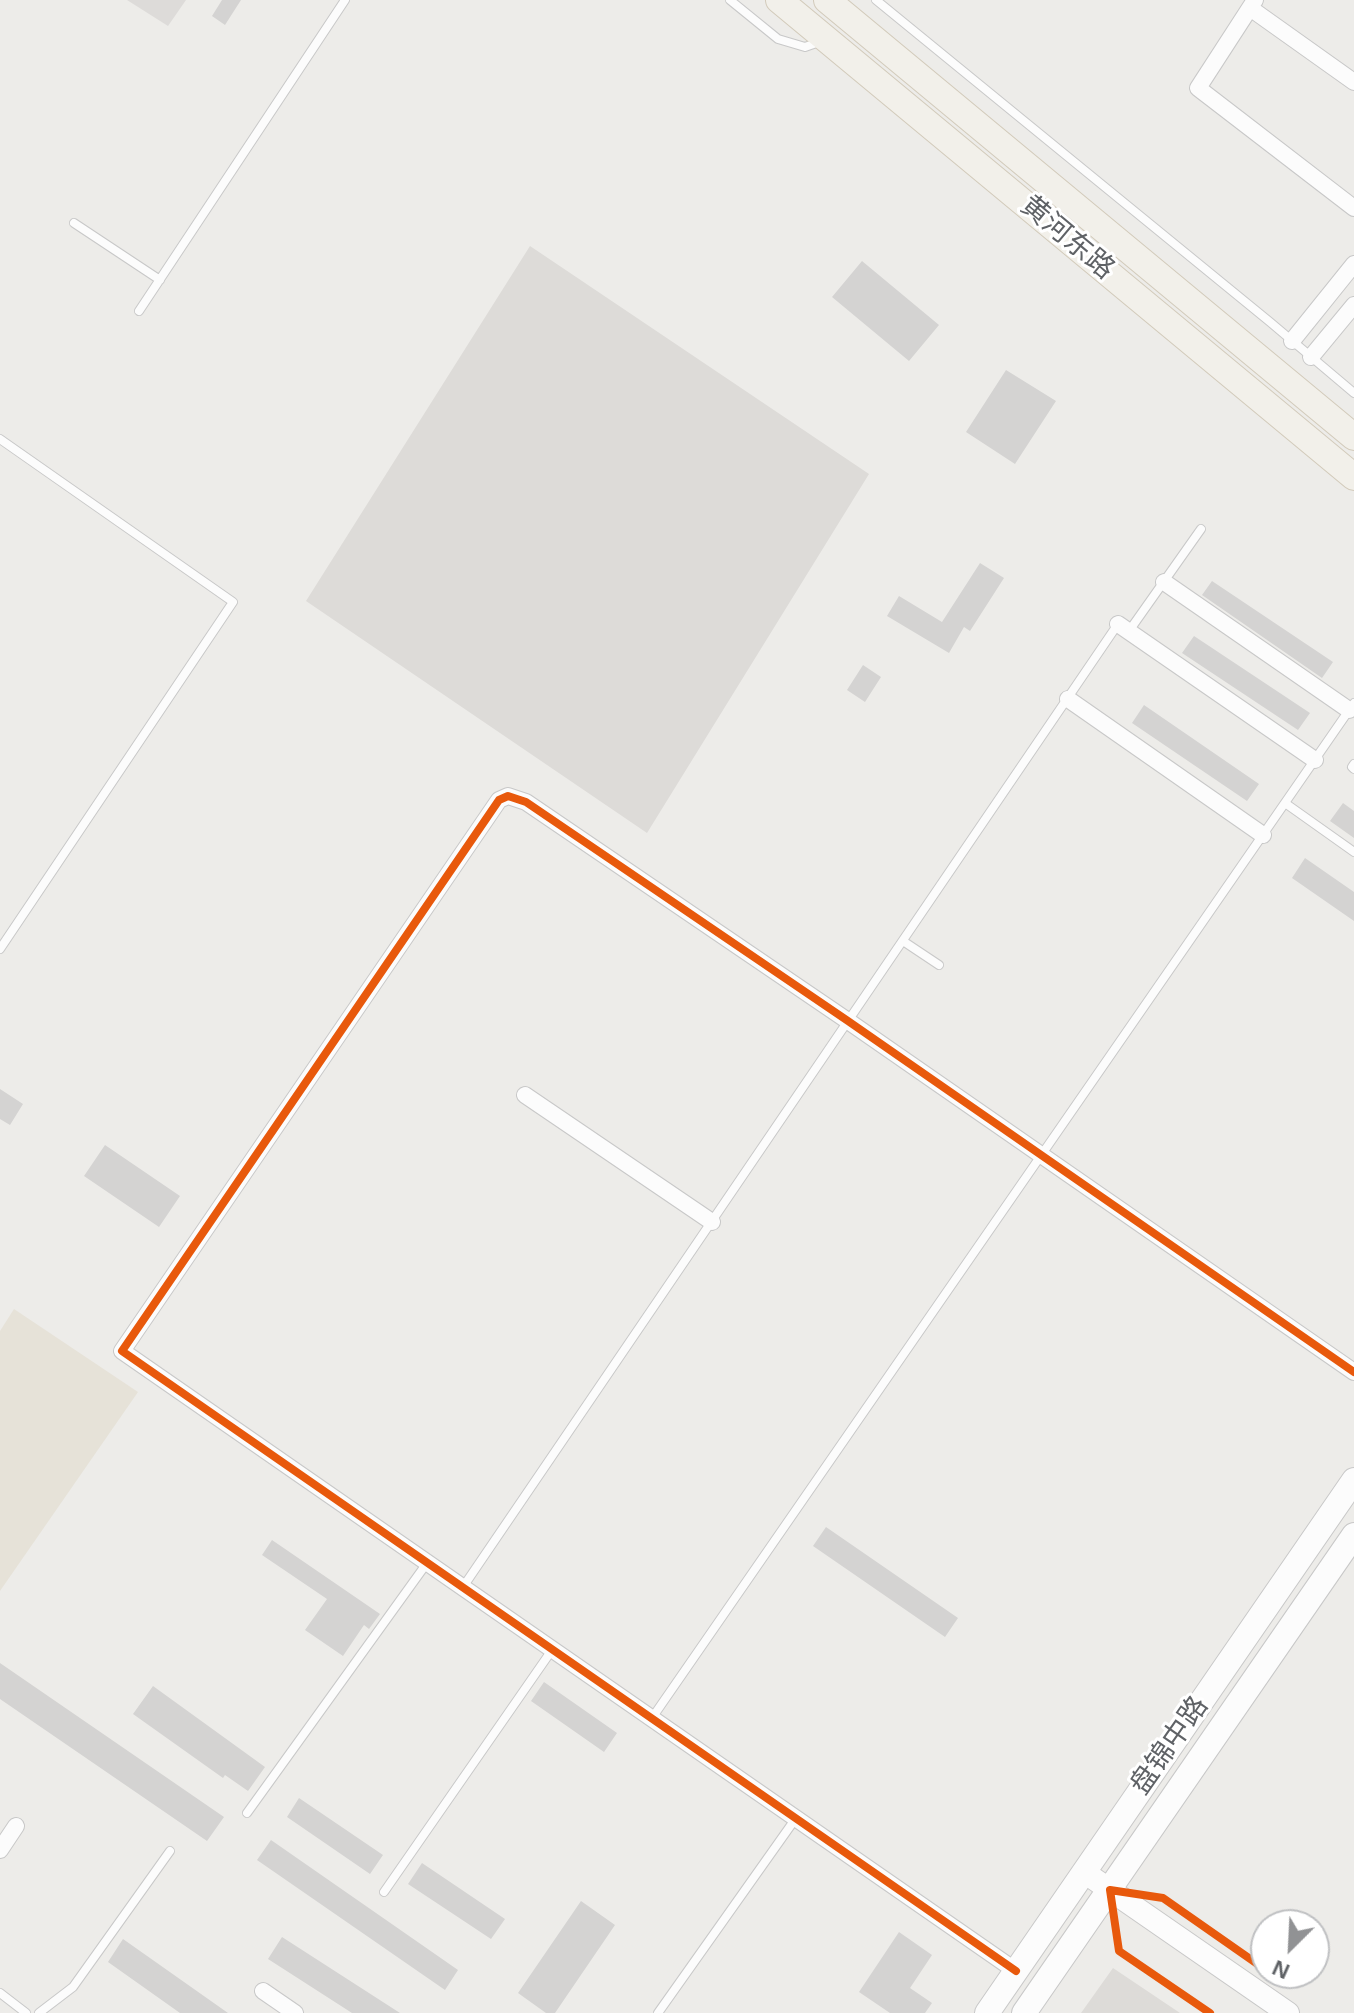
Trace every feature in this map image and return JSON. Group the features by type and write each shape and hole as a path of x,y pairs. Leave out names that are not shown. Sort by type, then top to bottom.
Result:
{"main road":[{"name":"黄河东路","path":"779,0 1354,477"},
{"name":"黄河东路","path":"836,3 1354,437"},
{"name":"盘锦中路","path":"987,2013 1354,1480"},
{"name":"盘锦中路","path":"1024,2013 1354,1535"}],"street":[{"path":"1354,82 1253,4 1198,88 1354,208"},
{"path":"1292,341 1354,264"},
{"path":"1311,357 1354,305"},
{"path":"1164,582 1352,706"},
{"path":"1124,628 1315,760"},
{"path":"1068,699 1263,835"},
{"path":"1016,1971 122,1351 499,800 508,796 526,802 848,1021 1354,1372"},
{"path":"525,1095 712,1222"},
{"path":"0,1850 16,1826"},
{"path":"1084,1872 1288,2013"},
{"path":"263,1991 295,2013"}],"lane":[{"path":"139,311 345,0"},
{"path":"730,0 778,39 805,47 827,39"},
{"path":"876,0 1354,393"},
{"path":"74,223 160,280"},
{"path":"0,439 233,602 0,949"},
{"path":"463,1587 1068,699 1164,582 1201,529"},
{"path":"652,1718 1352,706"},
{"path":"1285,803 1354,852"},
{"path":"903,941 939,965"},
{"path":"247,1813 428,1563"},
{"path":"384,1892 552,1649"},
{"path":"658,2013 796,1818"},
{"path":"39,2013 73,1987 170,1851"},
{"path":"0,1993 26,2013"}],"shaded area":[{"path":"127,0 186,0 168,26"},
{"path":"530,246 869,474 647,833 306,601"},
{"path":"14,1309 138,1392 0,1591 0,1331"},
{"path":"1113,1968 1180,2013 1081,2013"}],"building":[{"path":"222,0 241,0 225,25 212,16"},
{"path":"862,261 939,325 909,361 832,297"},
{"path":"1006,370 1056,401 1015,464 966,432"},
{"path":"980,563 1004,578 970,631 964,627 949,653 887,616 899,596 942,622"},
{"path":"1212,581 1333,662 1322,678 1202,595"},
{"path":"1194,636 1310,713 1298,730 1182,653"},
{"path":"863,665 881,677 865,702 847,690"},
{"path":"1144,705 1259,784 1247,801 1132,723"},
{"path":"1343,803 1354,811 1354,838 1330,821"},
{"path":"1305,858 1354,892 1354,921 1292,878"},
{"path":"0,1089 23,1104 10,1125 0,1119"},
{"path":"105,1145 180,1196 159,1227 84,1176"},
{"path":"826,1527 958,1618 945,1637 813,1546"},
{"path":"272,1540 380,1614 369,1629 364,1625 343,1656 305,1630 327,1599 262,1555"},
{"path":"0,1663 224,1817 207,1841 0,1699"},
{"path":"544,1682 617,1733 604,1752 531,1701"},
{"path":"153,1686 265,1767 248,1791 225,1775 223,1778 133,1714"},
{"path":"299,1798 383,1855 370,1874 287,1817"},
{"path":"271,1840 458,1970 445,1990 257,1860"},
{"path":"422,1863 505,1919 491,1939 408,1884"},
{"path":"581,1901 615,1925 555,2013 546,2013 518,1993"},
{"path":"899,1932 932,1955 910,1988 932,2003 925,2013 890,2013 859,1992"},
{"path":"282,1937 400,2013 352,2013 268,1959"},
{"path":"123,1939 228,2013 180,2013 108,1962"}],"cycle path":[{"path":"1016,1971 122,1351 499,800 508,796 526,802 848,1021 1354,1372"},
{"path":"1210,2013 1119,1951 1110,1890 1163,1898 1250,1959"}]}
